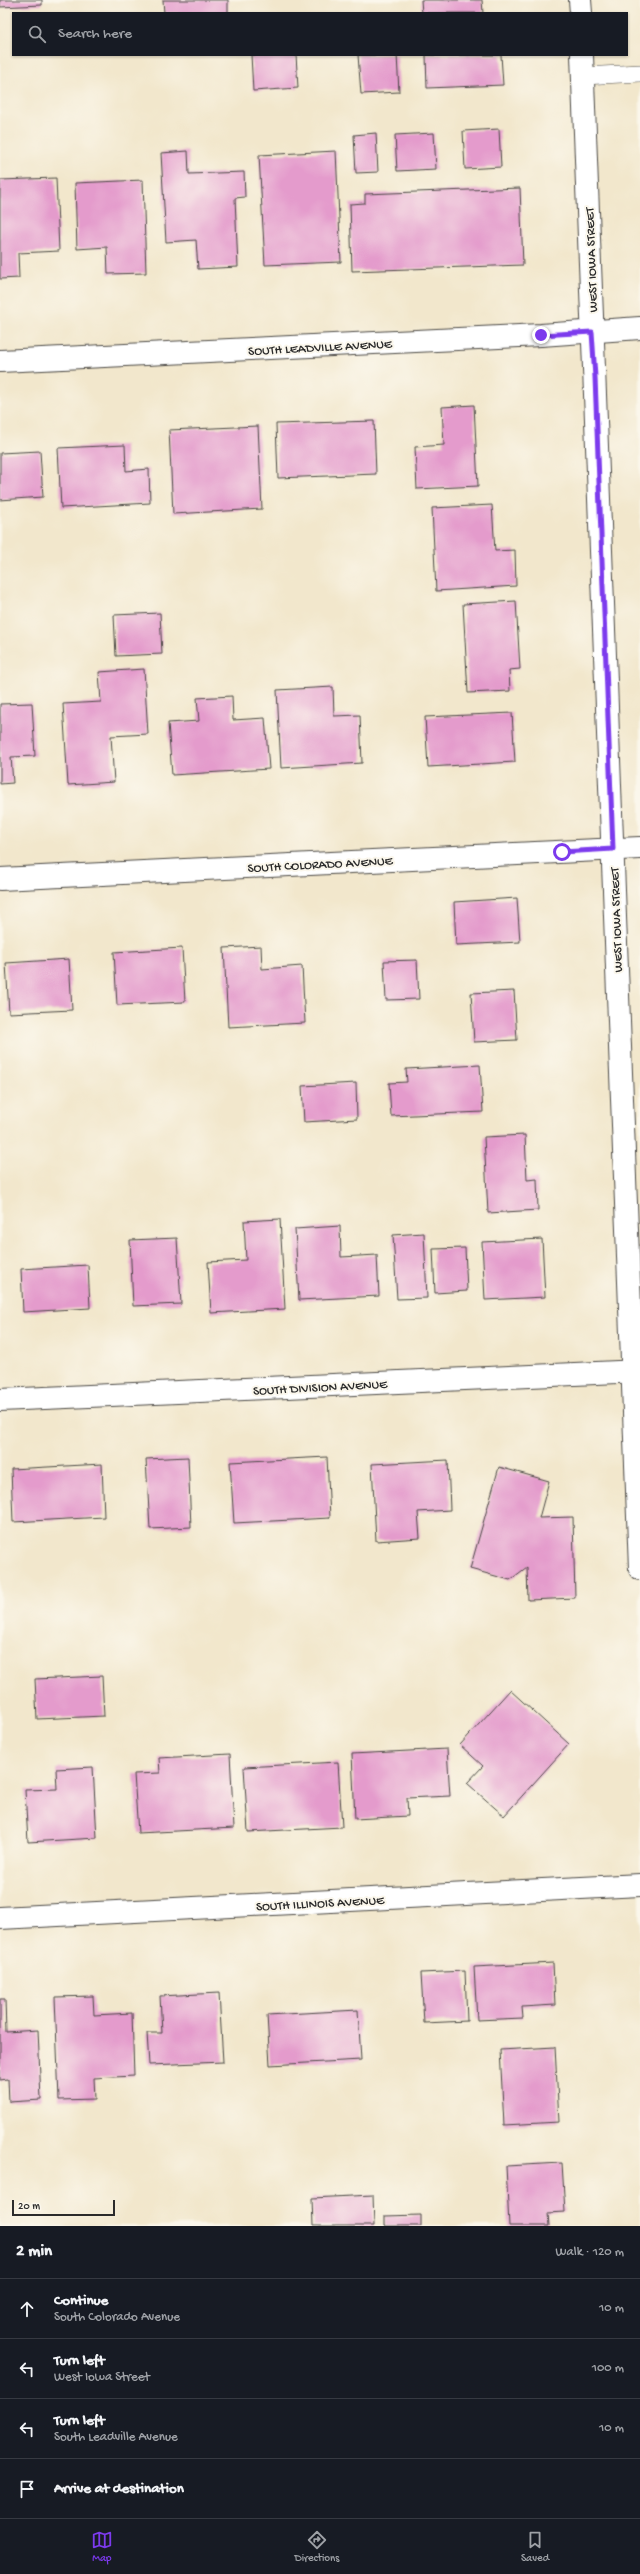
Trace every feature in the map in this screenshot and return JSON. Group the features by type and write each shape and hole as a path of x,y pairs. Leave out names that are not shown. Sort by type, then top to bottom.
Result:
{"street":[{"path":"580,0 581,12"},
{"name":"WEST IOWA STREET","path":"583,65 592,332 636,1372 640,1569"},
{"name":"SOUTH LEADVILLE AVENUE","path":"0,361 592,332 640,328"},
{"name":"SOUTH COLORADO AVENUE","path":"0,879 640,848"},
{"name":"SOUTH DIVISION AVENUE","path":"0,1400 636,1372"},
{"name":"SOUTH ILLINOIS AVENUE","path":"0,1918 640,1886"}],"lane":[{"path":"583,65 640,73"}],"building":[{"path":"0,0 42,0 42,5 0,7"},
{"path":"163,0 228,0 228,12 164,12"},
{"path":"421,0 482,0 483,12 422,12"},
{"path":"251,56 296,56 298,88 253,91"},
{"path":"358,56 397,56 399,92 361,94"},
{"path":"426,56 501,56 503,85 427,88"},
{"path":"499,129 501,167 465,169 463,131"},
{"path":"376,133 378,172 356,173 354,135"},
{"path":"434,133 436,169 397,171 395,135"},
{"path":"188,151 189,174 244,172 245,197 235,198 238,267 198,269 196,240 166,242 161,153"},
{"path":"336,151 341,262 265,265 259,155"},
{"path":"56,178 59,251 18,253 19,278 0,279 0,180"},
{"path":"143,180 146,273 108,274 107,247 77,249 75,183"},
{"path":"520,188 523,265 352,271 350,204 365,203 365,194"},
{"path":"474,405 478,486 417,489 415,447 444,445 442,407"},
{"path":"374,421 376,474 278,478 276,424"},
{"path":"258,426 262,509 173,514 169,430"},
{"path":"125,445 126,471 149,469 150,503 61,508 58,448"},
{"path":"40,451 43,497 0,500 0,453"},
{"path":"492,505 495,551 515,550 516,586 436,591 432,508"},
{"path":"516,601 520,669 509,670 510,691 468,693 463,604"},
{"path":"160,613 162,654 116,656 114,615"},
{"path":"144,669 148,734 111,736 114,782 68,785 63,704 101,702 99,672"},
{"path":"333,687 334,716 360,715 362,763 281,768 277,690"},
{"path":"232,696 233,720 265,718 269,769 172,775 168,723 199,721 197,698"},
{"path":"32,703 35,756 11,757 13,783 0,784 0,704"},
{"path":"512,713 515,762 428,767 425,717"},
{"path":"517,898 520,942 456,945 454,902"},
{"path":"261,946 262,969 302,966 305,1023 228,1027 224,948"},
{"path":"182,948 185,1002 117,1005 114,952"},
{"path":"69,959 72,1010 9,1013 6,963"},
{"path":"417,960 419,999 386,1000 384,961"},
{"path":"514,991 517,1040 474,1042 471,993"},
{"path":"480,1065 483,1112 391,1116 389,1083 407,1082 406,1069"},
{"path":"356,1083 357,1119 304,1122 302,1086"},
{"path":"525,1135 527,1180 537,1179 538,1210 488,1213 484,1137"},
{"path":"280,1219 285,1309 211,1313 208,1262 246,1260 244,1221"},
{"path":"340,1226 341,1257 377,1255 379,1296 299,1300 295,1229"},
{"path":"424,1233 427,1298 397,1299 393,1235"},
{"path":"177,1238 181,1304 133,1306 130,1240"},
{"path":"542,1239 545,1297 485,1300 482,1242"},
{"path":"465,1248 467,1291 435,1293 433,1249"},
{"path":"88,1265 90,1308 23,1312 21,1269"},
{"path":"188,1457 191,1527 150,1529 146,1459"},
{"path":"327,1457 330,1518 234,1523 230,1462"},
{"path":"448,1460 450,1510 418,1512 420,1538 376,1541 372,1464"},
{"path":"102,1464 104,1517 13,1522 11,1469"},
{"path":"499,1467 549,1481 539,1518 573,1517 575,1598 528,1600 527,1567 510,1580 470,1569"},
{"path":"102,1676 104,1716 37,1719 35,1679"},
{"path":"510,1690 569,1744 504,1816 467,1783 483,1766 460,1745"},
{"path":"447,1749 450,1796 407,1798 408,1816 355,1819 352,1754"},
{"path":"230,1754 234,1828 138,1833 134,1774 160,1773 159,1758"},
{"path":"338,1762 342,1827 248,1832 244,1767"},
{"path":"93,1767 97,1838 28,1842 25,1790 57,1789 56,1769"},
{"path":"553,1963 555,2005 522,2007 523,2018 477,2020 474,1967"},
{"path":"465,1971 467,2021 424,2023 421,1973"},
{"path":"219,1993 223,2062 149,2065 147,2033 162,2033 160,1996"},
{"path":"93,1996 94,2015 132,2013 134,2076 94,2078 95,2099 59,2100 55,1997"},
{"path":"0,1999 5,1999 6,2032 38,2030 41,2100 9,2102 8,2079 0,2080"},
{"path":"358,2010 361,2060 270,2065 267,2015"},
{"path":"555,2047 559,2122 504,2125 500,2050"},
{"path":"562,2163 565,2212 548,2213 549,2226 509,2226 506,2166"},
{"path":"373,2195 374,2226 313,2226 312,2198"},
{"path":"421,2215 421,2226 385,2226 385,2216"}],"route":[{"path":"541,335 592,332 595,377 613,849 562,852"}]}
